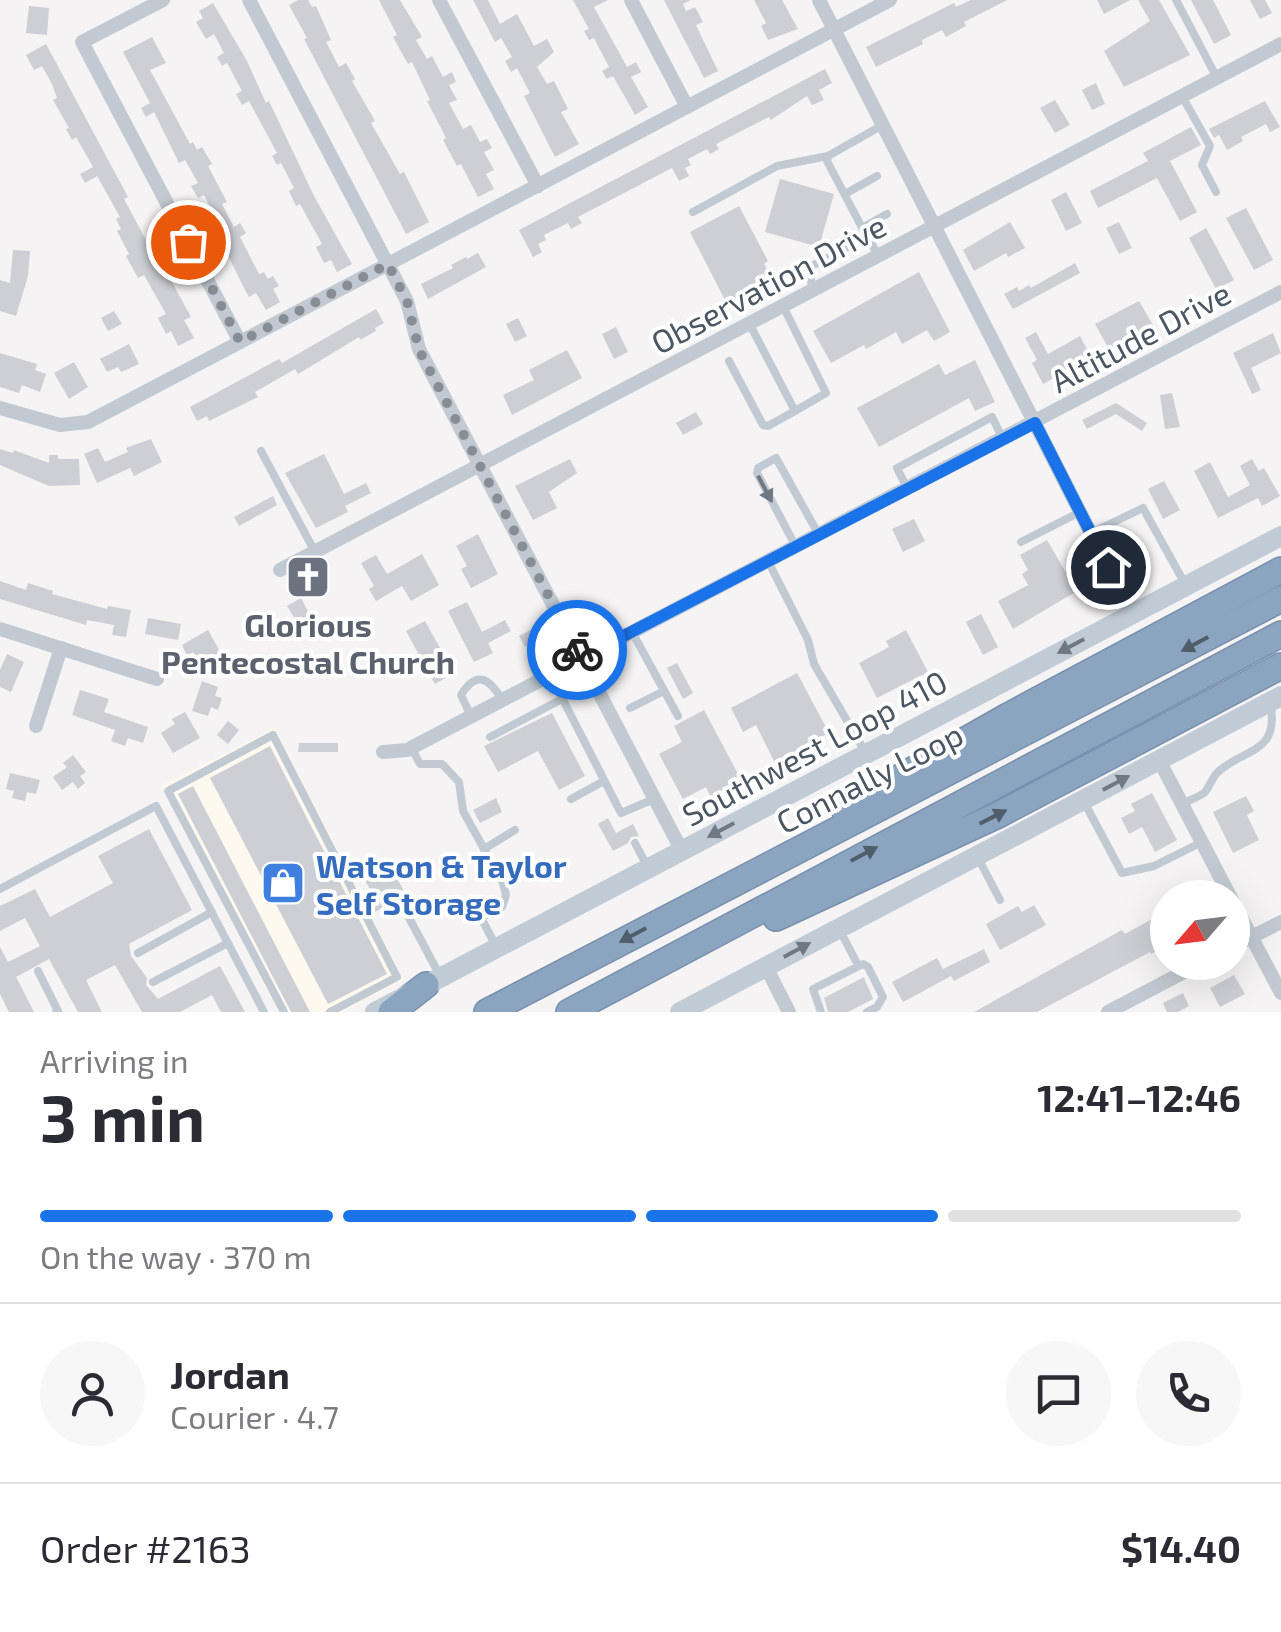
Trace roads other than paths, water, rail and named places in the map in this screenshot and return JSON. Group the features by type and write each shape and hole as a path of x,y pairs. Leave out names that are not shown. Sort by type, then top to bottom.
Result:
{"highway":[{"path":"719,890 746,865 924,763 1281,570"},
{"name":"Connally Loop","path":"487,1012 1281,599"},
{"name":"Connally Loop","path":"568,1012 1281,634"},
{"path":"686,950 780,917 920,852 1278,668"},
{"path":"385,1003 434,981"}],"main road":[{"name":"Southwest Loop 410","path":"434,981 1281,536"},
{"path":"680,1012 1275,699"}],"street":[{"path":"249,0 407,301 419,350 682,851"},
{"path":"439,0 538,186"},
{"path":"631,0 687,108"},
{"path":"819,0 1132,614"},
{"path":"0,408 60,426 88,422 890,0"},
{"path":"158,3 82,42 240,342"},
{"name":"Observation Drive","path":"280,570 1281,44"},
{"name":"Altitude Drive","path":"383,752 411,747 1281,292"},
{"path":"0,630 158,679"},
{"path":"36,726 61,648"},
{"path":"1159,760 1222,880"},
{"path":"1252,937 1281,922"},
{"path":"1250,933 1281,993"},
{"path":"766,967 789,1012"},
{"path":"1108,1012 1169,980"}],"lane":[{"path":"1176,0 1217,78"},
{"path":"1182,96 1210,146 1202,165 1216,192"},
{"path":"693,212 776,166 828,156 881,126"},
{"path":"828,156 827,161 878,256"},
{"path":"845,194 877,176"},
{"path":"812,290 810,268 886,214"},
{"path":"729,361 763,426 826,393 782,306"},
{"path":"749,323 795,411"},
{"path":"908,489 897,468 992,417 1003,439"},
{"path":"261,452 315,552"},
{"path":"796,547 757,474 758,468 776,458 818,535"},
{"path":"1091,533 1143,508 1186,586"},
{"path":"1020,542 1080,512"},
{"path":"768,562 808,640 814,664 866,754"},
{"path":"632,632 678,716"},
{"path":"471,716 461,695 472,683 485,678 491,681 502,700"},
{"path":"630,708 664,691"},
{"path":"490,738 561,697 624,814 654,799"},
{"path":"1182,804 1205,792 1218,772 1268,746 1277,737 1275,699"},
{"path":"284,1012 168,790 272,735 397,977 385,1003 330,1012"},
{"path":"411,747 420,764 442,764 451,771 462,792 464,811 503,883 506,895 502,907 481,918 497,948"},
{"path":"571,799 604,782"},
{"path":"1083,800 1122,873 1154,866 1202,842"},
{"path":"0,889 156,806 264,1012"},
{"path":"484,849 514,830"},
{"path":"635,843 648,868"},
{"path":"977,856 1000,900"},
{"path":"138,953 212,912"},
{"path":"406,912 434,981"},
{"path":"839,928 858,965"},
{"path":"153,982 228,943"},
{"path":"821,1012 814,989 858,965 868,967 882,997 882,1002 868,1012"},
{"path":"38,971 58,1012"}],"place":[{"name":"Glorious Pentecostal Church","path":"308,577"},
{"name":"Watson & Taylor Self Storage","path":"283,883"}]}
